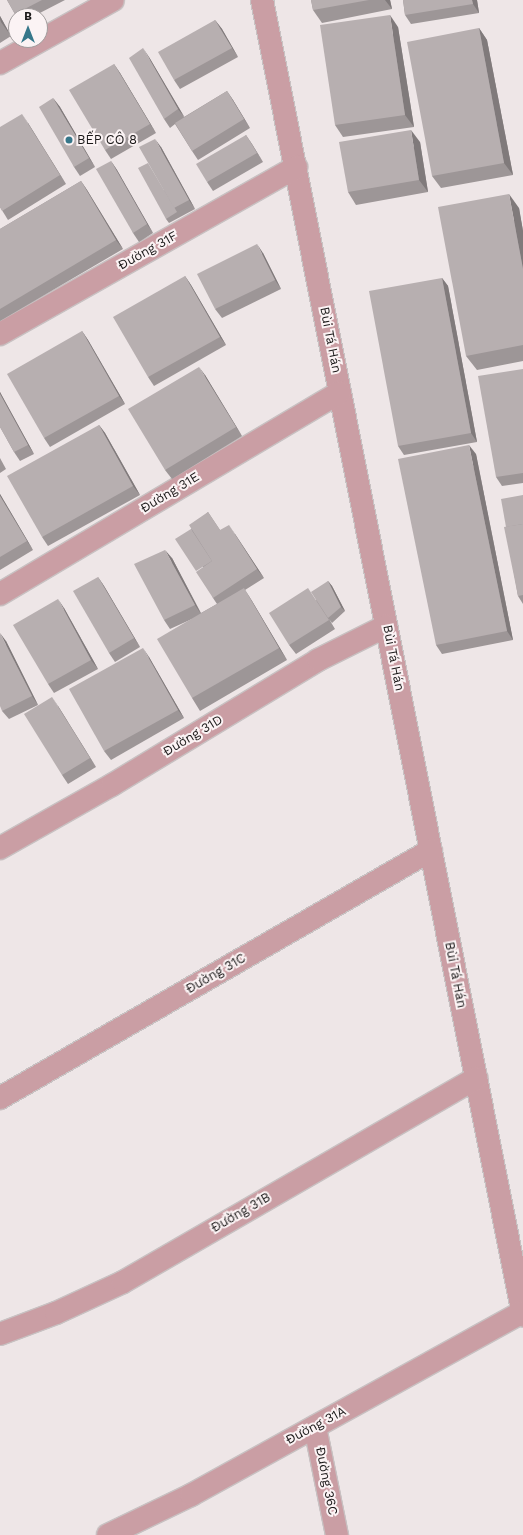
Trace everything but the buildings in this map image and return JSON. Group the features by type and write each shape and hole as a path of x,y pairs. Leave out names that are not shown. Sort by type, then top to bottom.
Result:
{"street":[{"path":"0,62 113,0"},
{"name":"Bùi Tá Hán","path":"262,0 523,1314"},
{"name":"Đường 31F","path":"0,334 296,167"},
{"name":"Đường 31E","path":"0,594 340,392"},
{"name":"Đường 31D","path":"0,848 112,785 318,660 386,626"},
{"name":"Đường 31C","path":"0,1098 431,850"},
{"name":"Đường 31B","path":"0,1334 56,1313 123,1282 476,1078"},
{"name":"Đường 31A","path":"108,1535 191,1494 523,1314"},
{"name":"Đường 36C","path":"315,1427 336,1535"}],"place":[{"name":"BẾP CÔ 8","path":"69,140"}]}
